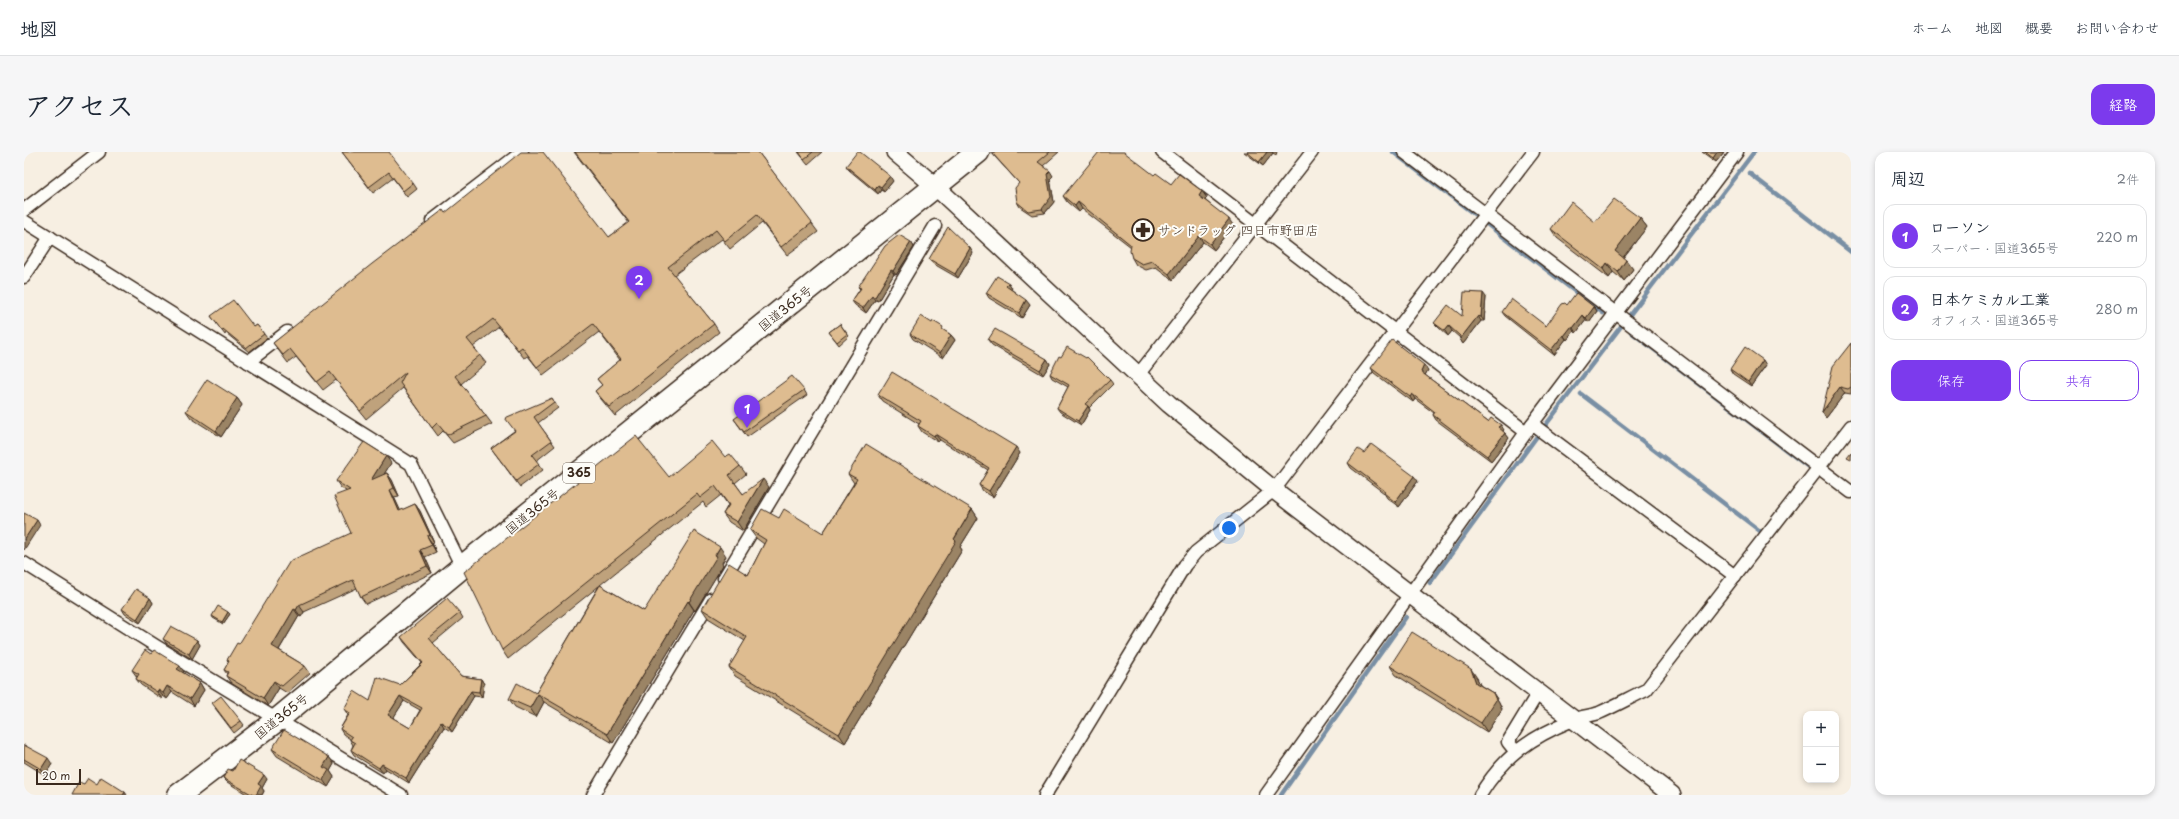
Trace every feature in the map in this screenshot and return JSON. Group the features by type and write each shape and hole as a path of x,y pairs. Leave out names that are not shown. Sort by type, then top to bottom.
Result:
{"highway":[{"name":"国道365号","path":"179,795 277,720 462,567 978,152"}],"street":[{"path":"24,210 99,152"},
{"path":"422,228 522,152"},
{"path":"895,152 936,187 1169,404 1274,490 1539,691 1672,795"},
{"path":"1162,152 1395,331 1530,427 1549,437 1735,576"},
{"path":"1138,375 1312,152"},
{"path":"1404,152 1851,492"},
{"path":"1045,795 1185,565 1196,552 1274,490 1533,152"},
{"path":"1266,795 1530,427 1737,152"},
{"path":"24,221 411,464 462,567"},
{"path":"593,795 935,226"},
{"path":"24,278 50,237"},
{"path":"248,362 298,324"},
{"path":"1480,795 1491,778 1509,757 1550,730 1575,719 1598,713 1646,690 1820,468 1851,426"},
{"path":"24,563 401,795"},
{"path":"1516,752 1508,742 1539,691"}],"building":[{"path":"342,152 389,152 413,183 403,191 389,172 369,187"},
{"path":"521,152 543,152 609,237 629,222 575,152 758,152 812,223 781,247 757,215 725,241 716,230 668,267 714,324 609,407 595,391 602,385 597,379 621,359 593,324 537,367 522,347 518,350 493,319 467,339 480,355 455,376 486,416 447,435 437,423 432,428 400,383 406,372 360,411 330,372 317,382 290,349 283,355 273,343 372,264 443,210 445,213"},
{"path":"799,152 813,152 804,159"},
{"path":"857,152 860,152 890,176 881,187 878,185 875,190 846,166"},
{"path":"1050,152 1038,162 1050,171 1047,174 1051,197 1042,209 1028,211 1017,202 1015,188 1019,183 992,153"},
{"path":"1099,152 1124,152 1154,175 1156,173 1171,184 1179,174 1202,191 1199,196 1229,219 1210,244 1199,236 1169,274 1152,261 1142,264 1132,258 1130,251 1131,245 1078,202 1075,206 1063,196"},
{"path":"1247,152 1267,152 1259,162"},
{"path":"1705,152 1717,152 1713,158"},
{"path":"1614,199 1640,218 1615,251 1626,260 1618,272 1607,263 1603,269 1551,229 1571,202 1595,222"},
{"path":"948,227 970,248 955,274 929,259"},
{"path":"899,235 911,242 893,271 891,270 875,297 872,296 863,308 852,301 861,288 858,287 885,246"},
{"path":"997,276 1009,283 1006,286 1026,300 1019,313 986,293"},
{"path":"1464,292 1483,293 1481,317 1478,316 1460,339 1460,336 1449,326 1445,331 1434,323 1448,305 1462,316"},
{"path":"1576,293 1594,307 1586,318 1583,315 1573,328 1571,327 1564,336 1563,335 1551,350 1502,312 1511,299 1546,326 1562,304 1565,303 1567,305"},
{"path":"233,300 254,327 257,325 264,334 246,348 223,329 222,331 211,316"},
{"path":"921,316 932,323 933,321 943,327 942,329 951,335 940,353 910,334"},
{"path":"840,324 847,334 837,342 829,332"},
{"path":"995,329 1047,359 1040,370 988,340"},
{"path":"1392,340 1424,365 1421,372 1488,422 1491,418 1501,425 1498,427 1505,433 1487,456 1433,415 1435,412 1412,394 1410,397 1371,368"},
{"path":"1851,343 1851,387 1848,389 1840,387 1822,412 1833,366"},
{"path":"1067,347 1086,358 1087,357 1110,380 1085,404 1088,406 1078,421 1057,408 1069,385 1050,374 1059,356 1061,357"},
{"path":"1745,347 1763,360 1748,382 1730,369"},
{"path":"892,372 1016,447 989,491 979,485 989,468 935,434 934,436 918,426 921,421 878,395"},
{"path":"792,376 804,390 744,432 734,419"},
{"path":"207,379 237,398 216,431 186,411"},
{"path":"552,398 554,402 534,417 551,441 532,455 539,464 516,481 491,448 515,431 505,418"},
{"path":"636,436 669,477 712,441 725,457 730,454 740,466 729,475 743,494 763,479 737,522 723,514 729,505 715,486 700,498 697,494 502,650 464,572"},
{"path":"364,442 386,456 371,480 387,473 394,488 390,490 399,511 415,504 430,535 427,536 432,545 420,550 427,566 361,597 353,580 299,605 296,610 294,609 272,646 305,666 282,686 274,681 263,698 226,676 228,672 224,670 229,661 227,660 237,643 239,644 290,561 351,533 334,496 350,490 336,481"},
{"path":"866,444 972,509 954,539 956,541 839,734 729,667 747,637 702,609 729,563 748,575 766,540 750,530 762,509 779,518 784,509 823,533 857,479 848,474"},
{"path":"1371,444 1414,476 1395,502 1384,493 1385,491 1348,463 1358,449 1364,453"},
{"path":"1851,452 1851,459 1847,457"},
{"path":"24,513 37,520 24,540"},
{"path":"694,531 720,547 715,555 717,556 607,734 538,694 530,708 509,699 517,683 536,693 600,585 644,611"},
{"path":"136,589 150,598 137,619 122,609"},
{"path":"447,598 460,613 429,638 461,676 481,679 479,692 471,691 449,727 441,722 406,778 382,764 379,768 351,750 355,743 350,740 352,737 340,729 350,713 344,709 354,691 370,701 377,677 400,685 423,663 401,637","holes":["400,696 422,708 410,728 388,715"]},
{"path":"218,606 228,612 222,622 212,616"},
{"path":"171,626 197,640 189,654 163,639"},
{"path":"1412,632 1471,669 1476,683 1493,693 1496,700 1481,723 1390,666"},
{"path":"145,650 151,654 154,650 180,666 177,669 200,683 190,699 167,686 163,693 158,690 157,692 136,679 139,674 132,670"},
{"path":"221,696 241,721 231,728 212,703"},
{"path":"284,730 329,757 323,767 329,770 323,780 272,749"},
{"path":"24,745 48,758 41,769 24,759"},
{"path":"239,760 264,775 258,784 261,786 256,795 253,795 223,778 228,769 233,771"},
{"path":"101,777 125,792 123,795 72,795 79,782 84,784 88,778 97,784"}],"waterway":[{"path":"1393,152 1474,214"},
{"path":"1430,583 1535,439 1754,152"},
{"path":"1749,173 1851,252"},
{"path":"1488,225 1603,313"},
{"path":"1631,332 1807,466"},
{"path":"1581,394 1760,531"},
{"path":"1281,795 1406,617"}],"place":[{"name":"サンドラッグ 四日市野田店","path":"1143,230"},
{"name":"日本ケミカル工業","path":"639,299"},
{"name":"ローソン","path":"747,428"}]}
